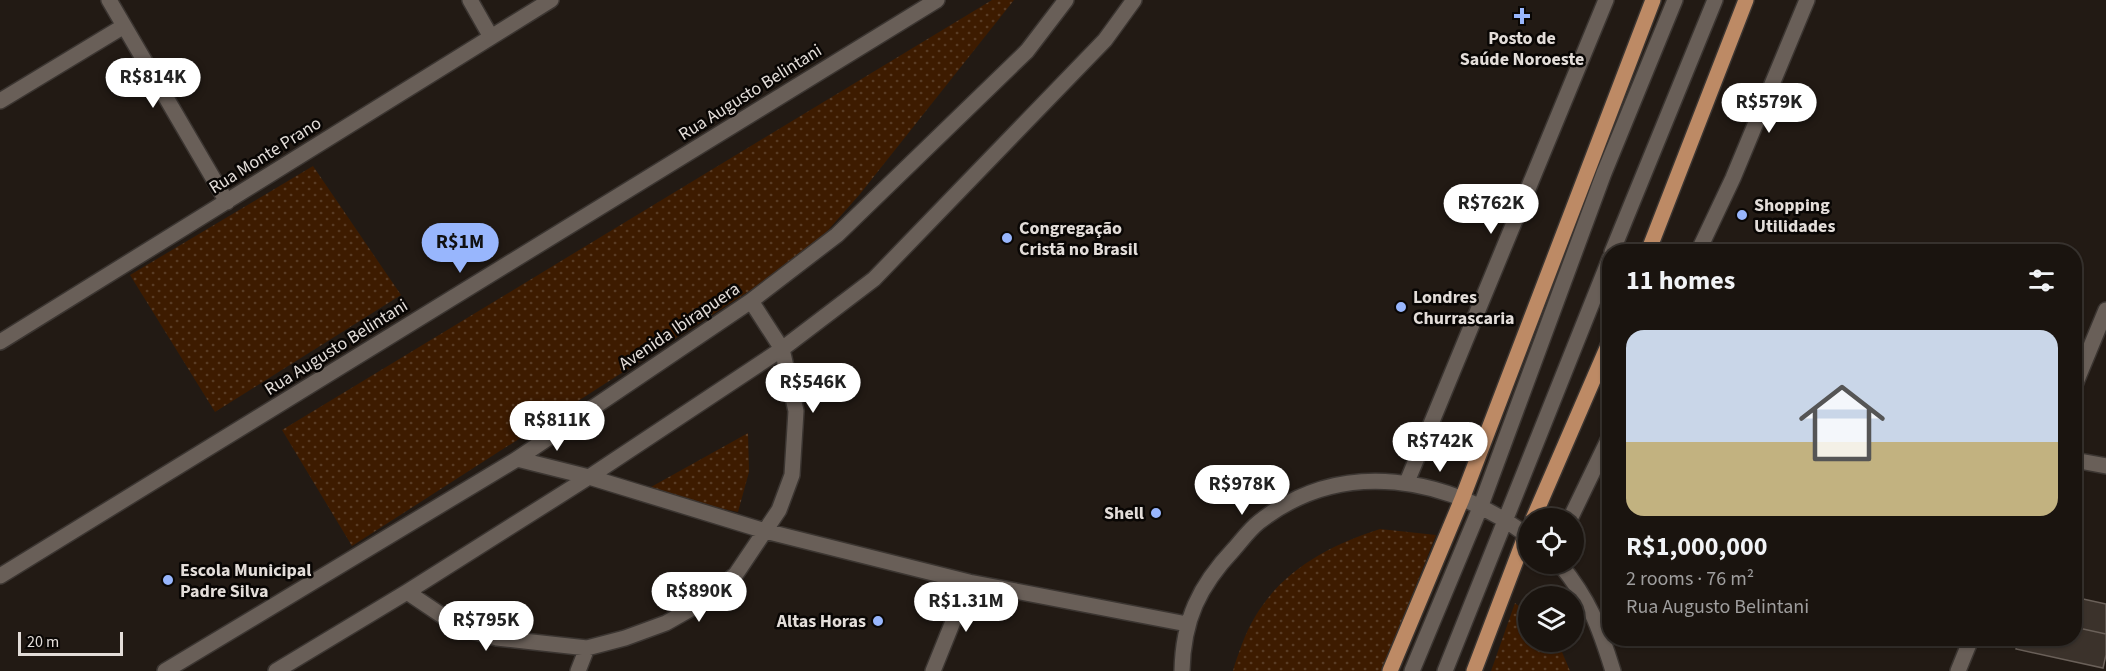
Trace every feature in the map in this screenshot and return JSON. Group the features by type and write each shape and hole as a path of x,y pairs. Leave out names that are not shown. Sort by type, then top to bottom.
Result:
{"main road":[{"path":"1390,671 1462,499 1653,0"},
{"path":"1651,244 1746,0"},
{"path":"1538,508 1602,359"},
{"path":"1474,671 1518,559"}],"street":[{"path":"109,0 227,202"},
{"path":"470,0 491,37"},
{"name":"Rua Monte Prano","path":"0,342 551,0"},
{"name":"Rua Augusto Belintani","path":"0,576 937,0"},
{"name":"Avenida Ibirapuera","path":"165,671 517,459 751,301 837,235 1027,51 1066,0"},
{"path":"276,671 407,592 589,477 782,349 874,279 1105,40 1134,0"},
{"path":"1407,482 1606,0"},
{"path":"1413,671 1480,507 1604,173 1675,0"},
{"path":"1615,244 1715,0"},
{"path":"1702,244 1733,178 1807,0"},
{"path":"0,101 124,26"},
{"path":"1445,671 1602,278"},
{"path":"407,592 459,627 497,638 587,648 625,638 666,623 703,602 736,574 779,510 792,475 796,411 782,349 751,301"},
{"path":"2082,368 2106,310"},
{"path":"1575,508 1602,453"},
{"path":"517,459 589,477 765,531 969,582 1187,624"},
{"path":"2082,462 2106,466"},
{"path":"1182,671 1182,650 1187,624 1201,591 1215,568 1258,523 1306,495 1335,486 1379,480 1407,482 1436,489 1462,499 1518,527"},
{"path":"1568,574 1587,600 1602,634"},
{"path":"933,671 969,582"},
{"path":"1606,646 1614,671"},
{"path":"1958,671 1968,646"},
{"path":"578,671 587,648"}],"shaded area":[{"path":"992,0 1014,0 860,194 807,254 352,546 282,430"},
{"path":"313,166 401,295 215,412 130,275"},
{"path":"748,433 749,472 738,512 642,492"},
{"path":"1380,529 1436,535 1382,671 1233,671 1252,622 1280,585 1315,557"},
{"path":"1515,603 1518,605 1518,652 1562,652 1570,671 1491,671"}],"building":[{"path":"2082,599 2106,604 2106,634 2082,629"},
{"path":"2082,629 2106,634 2106,655 2103,668 2016,649 2017,646 2082,646"}],"place":[{"name":"Posto de Saúde Noroeste","path":"1522,16"},
{"name":"Shopping Utilidades","path":"1742,215"},
{"name":"Congregação Cristã no Brasil","path":"1007,238"},
{"name":"Londres Churrascaria","path":"1401,307"},
{"name":"Shell","path":"1156,513"},
{"name":"Escola Municipal Padre Silva","path":"168,580"},
{"name":"Altas Horas","path":"878,621"}]}
